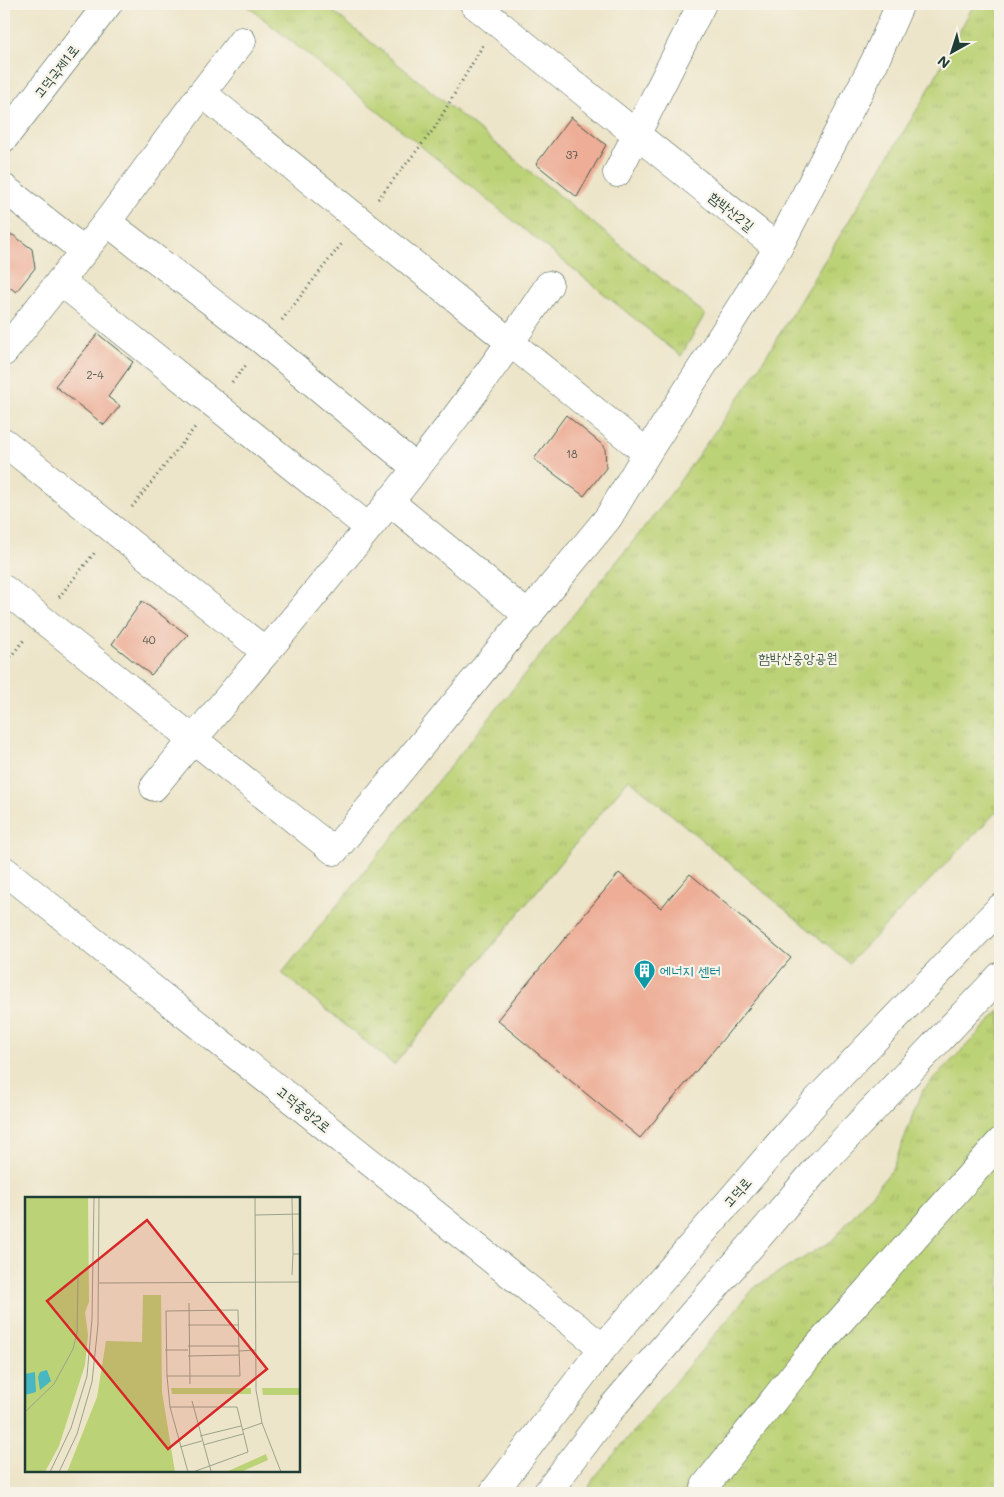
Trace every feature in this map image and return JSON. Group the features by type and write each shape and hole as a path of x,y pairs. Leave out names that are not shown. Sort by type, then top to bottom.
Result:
{"street":[{"name":"고덕국제1로","path":"4,138 108,4"},
{"name":"함박산2길","path":"474,4 778,248"},
{"path":"617,174 702,4"},
{"path":"4,589 334,851 608,518 647,453 778,248 875,61 900,4"},
{"path":"4,352 84,251 242,40"},
{"path":"202,93 647,453"},
{"path":"4,188 84,251"},
{"path":"106,222 264,342 415,467"},
{"path":"60,281 368,527"},
{"path":"154,787 389,501 511,342 549,285"},
{"path":"4,442 266,652"},
{"path":"389,501 529,616"},
{"name":"고덕중앙2로","path":"4,870 603,1348"},
{"name":"고덕로","path":"493,1493 603,1348 816,1101 1000,908"},
{"path":"547,1493 609,1411 821,1164 1000,976"},
{"path":"705,1486 808,1357 1000,1142"}],"path":[{"path":"434,129 458,85 497,23"}],"green space":[{"path":"245,4 324,4 705,314 681,356"},
{"name":"함박산중앙공원","path":"974,4 1000,4 1000,808 849,963 629,779 394,1065 282,973 665,502 752,379 923,100"},
{"path":"1000,1011 1000,1493 586,1493 594,1478 755,1287 832,1241 892,1170 923,1090"}],"building":[{"path":"571,117 606,145 577,197 536,164"},
{"path":"13,235 32,249 35,268 16,292 4,283 4,236"},
{"path":"98,334 133,362 108,397 120,406 104,425 55,386"},
{"path":"566,415 605,447 606,468 584,496 534,459"},
{"path":"142,601 188,635 151,675 112,644"},
{"name":"에너지 센터","path":"619,873 661,908 690,874 791,958 640,1138 497,1020"}],"place":[{"name":"에너지 센터","path":"644,989"}]}
